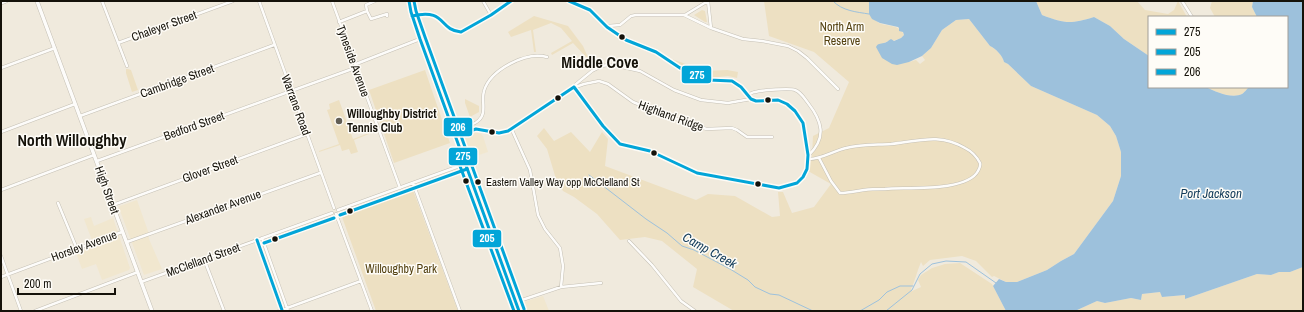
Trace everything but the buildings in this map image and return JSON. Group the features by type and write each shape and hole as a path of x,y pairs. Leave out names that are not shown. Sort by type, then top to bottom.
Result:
{"main road":[{"path":"409,1 412,16 420,39 519,311"}],"street":[{"path":"1,3 6,1"},
{"name":"High Street","path":"37,1 152,311"},
{"path":"102,1 127,66"},
{"name":"Chaleyer Street","path":"118,43 233,1"},
{"name":"Warrane Road","path":"259,1 320,173 334,208"},
{"name":"Tyneside Avenue","path":"332,1 400,188"},
{"path":"375,1 366,5 370,19 387,14 387,16"},
{"path":"483,1 491,15"},
{"path":"412,16 423,14 435,15 450,30 457,32 464,30 491,15 511,1"},
{"path":"569,1 590,10 607,27 626,40 656,52 680,68 709,80 732,81 741,87 751,99 756,101 778,100 791,106 803,123 808,155 807,169 803,177 797,183 779,188 697,173 650,151 620,144 598,120 574,87"},
{"path":"684,15 708,1 711,28"},
{"path":"1182,1 1191,16"},
{"path":"339,22 367,11"},
{"path":"607,27 620,26 631,16 636,15 684,15 711,28 743,39 780,44 793,49 807,58 838,89"},
{"name":"Bedford Street","path":"97,161 355,68 356,64 420,39"},
{"name":"Cambridge Street","path":"80,116 274,45"},
{"path":"1,68 55,48"},
{"path":"453,130 479,121 483,111 484,90 488,81 499,71 518,60 528,57 537,55 547,57"},
{"path":"455,136 476,129 499,133 512,130 574,87 592,71 608,65 622,66 640,71 674,90 701,100 728,103 751,99"},
{"name":"Highland Ridge","path":"574,87 594,82 604,82 612,86 633,102 706,129 732,128 747,137 772,137"},
{"path":"747,95 756,92 789,88 800,92 816,113 820,126 821,138 815,149 808,155"},
{"path":"1,132 75,104"},
{"path":"512,130 530,170 538,215 545,229 560,248 563,266 561,287"},
{"name":"Glover Street","path":"113,205 307,134"},
{"path":"808,159 819,158 846,147 892,144 908,140 930,139 959,144 975,155 980,163 980,166 976,174 971,179 948,186 840,192 831,181 819,158"},
{"path":"1,190 94,155"},
{"path":"372,311 336,214 338,210 465,164"},
{"name":"Alexander Avenue","path":"126,242 320,173"},
{"path":"413,183 460,311"},
{"path":"58,203 77,249"},
{"path":"336,214 334,215 332,213 332,209 337,208 338,210"},
{"name":"McClelland Street","path":"141,282 332,213"},
{"name":"Horsley Avenue","path":"1,277 122,232"},
{"path":"262,238 287,310"},
{"path":"629,242 652,265 677,296 694,311"},
{"path":"1,256 21,311"},
{"path":"204,259 224,311"},
{"path":"34,311 138,272"},
{"path":"279,311 287,310 360,281"},
{"path":"516,302 561,287 601,283"}],"shaded area":[{"path":"473,132 483,136 488,152 470,158 462,136"},
{"path":"137,200 148,231 149,239 162,269 144,275 119,208 120,206"},
{"path":"91,217 94,226 113,218 130,268 129,270 102,280 96,264 82,269 76,253 94,246 84,219"},
{"path":"543,296 549,311 527,311 524,302"}],"green space":[{"name":"North Arm Reserve","path":"764,1 869,1 869,14 871,16 879,23 897,27 904,35 897,40 884,43 909,62 916,60 920,64 925,60 922,56 931,48 942,30 956,20 969,19 990,46 996,50 1004,62 1031,86 1097,115 1110,126 1116,136 1121,152 1121,176 1113,201 1074,254 1047,270 1017,282 1006,282 994,276 992,277 976,261 962,256 930,260 923,266 921,262 911,289 912,291 921,287 918,280 921,275 932,268 945,264 960,263 992,284 1006,311 734,311 693,287 697,269 662,241 645,237 620,240 597,214 563,191 556,179 547,149 537,136 544,128 554,141 571,132 590,152 602,132 608,139 605,166 696,200 708,194 735,196 772,217 780,216 778,192 783,192 792,213 814,207 831,184 808,171 812,155 813,136 829,128 849,82 814,52 769,36"},
{"path":"1036,1 1137,1 1145,10 1168,14 1174,10 1178,1 1186,16 1148,16 1148,55 1124,39 1110,26 1094,17 1068,22 1042,15"},
{"path":"1212,1 1253,1 1252,7 1256,16 1214,16 1210,8"},
{"path":"702,10 705,11 707,22 694,15"},
{"path":"534,16 568,26 596,67 595,68 573,43 552,55 551,53 572,41 561,28 551,23 533,30 536,52 534,52 531,30 511,37 508,32"},
{"path":"672,59 705,71 727,70 738,72 737,78 728,76 709,78 684,67"},
{"path":"126,69 131,70 138,90 132,92"},
{"path":"425,70 450,143 394,163 369,90"},
{"path":"1208,88 1248,88 1242,94 1234,96 1219,93"},
{"path":"465,99 479,106 479,112 470,117"},
{"name":"Willoughby District Tennis Club","path":"339,100 353,139 374,132 354,140 358,152 351,154 349,149 342,151 340,145 319,152 339,144 327,110 330,109 329,104"},
{"name":"Willoughby Park","path":"413,190 458,311 376,311 342,217"},
{"path":"1303,267 1303,311 1075,311 1097,301 1105,303 1131,298 1141,300 1142,294 1160,292 1163,297 1185,295 1185,299 1257,274 1271,275 1279,272 1290,272"}],"water":[{"name":"Port Jackson","path":"869,1 1036,1 1042,15 1050,18 1074,22 1094,17 1110,26 1124,39 1148,55 1148,88 1208,88 1219,93 1234,96 1242,94 1248,88 1288,88 1288,16 1256,16 1252,7 1253,1 1303,1 1303,267 1290,272 1279,272 1271,275 1257,274 1185,299 1185,295 1162,297 1160,292 1142,294 1141,300 1131,298 1105,303 1097,301 1075,311 1006,311 993,286 999,279 1006,282 1017,282 1047,270 1074,254 1113,201 1121,176 1121,152 1116,136 1110,126 1097,115 1031,86 1004,62 996,50 990,46 969,19 956,20 942,30 931,48 922,56 909,62 897,65 892,64 882,58 876,47 878,44 886,43 891,39 894,41 901,38 904,35 903,32 899,31 898,27 880,23 872,19 869,14"}],"waterway":[{"path":"833,1 845,9 869,14"},
{"name":"Camp Creek","path":"589,175 646,219 667,233 682,246 694,250 730,269 748,280 755,287 770,294 779,295 813,311"},
{"path":"886,311 912,290 920,274 932,264 946,261 966,262 996,283"},
{"name":"Camp Creek","path":"860,311 879,300 887,292 900,286 913,286"}],"transit line":[{"name":"275","path":"409,1 420,39 519,311"},
{"name":"206","path":"414,1 425,37 524,309"},
{"name":"275","path":"412,16 423,14 431,15 437,17 449,28 461,32 491,15 511,1"},
{"name":"275","path":"569,1 590,10 607,27 626,40 656,52 680,68 709,80 732,81 741,87 751,99 756,101 778,100 787,104 795,111 803,123 808,155 807,169 803,177 797,183 779,188 697,173 650,151 620,144 603,126 574,87"},
{"name":"275","path":"455,136 476,129 499,133 508,131 574,87"},
{"name":"205","path":"460,166 514,311"},
{"name":"205","path":"340,215 467,169"},
{"name":"205","path":"264,243 334,218"},
{"name":"205","path":"257,240 282,310"}],"place":[{"name":"Willoughby District Tennis Club","path":"339,121"},
{"name":"Eastern Valley Way opp McClelland St","path":"478,182"}],"district":[{"name":"Middle Cove","path":"600,62"},
{"name":"North Willoughby","path":"72,140"}]}
